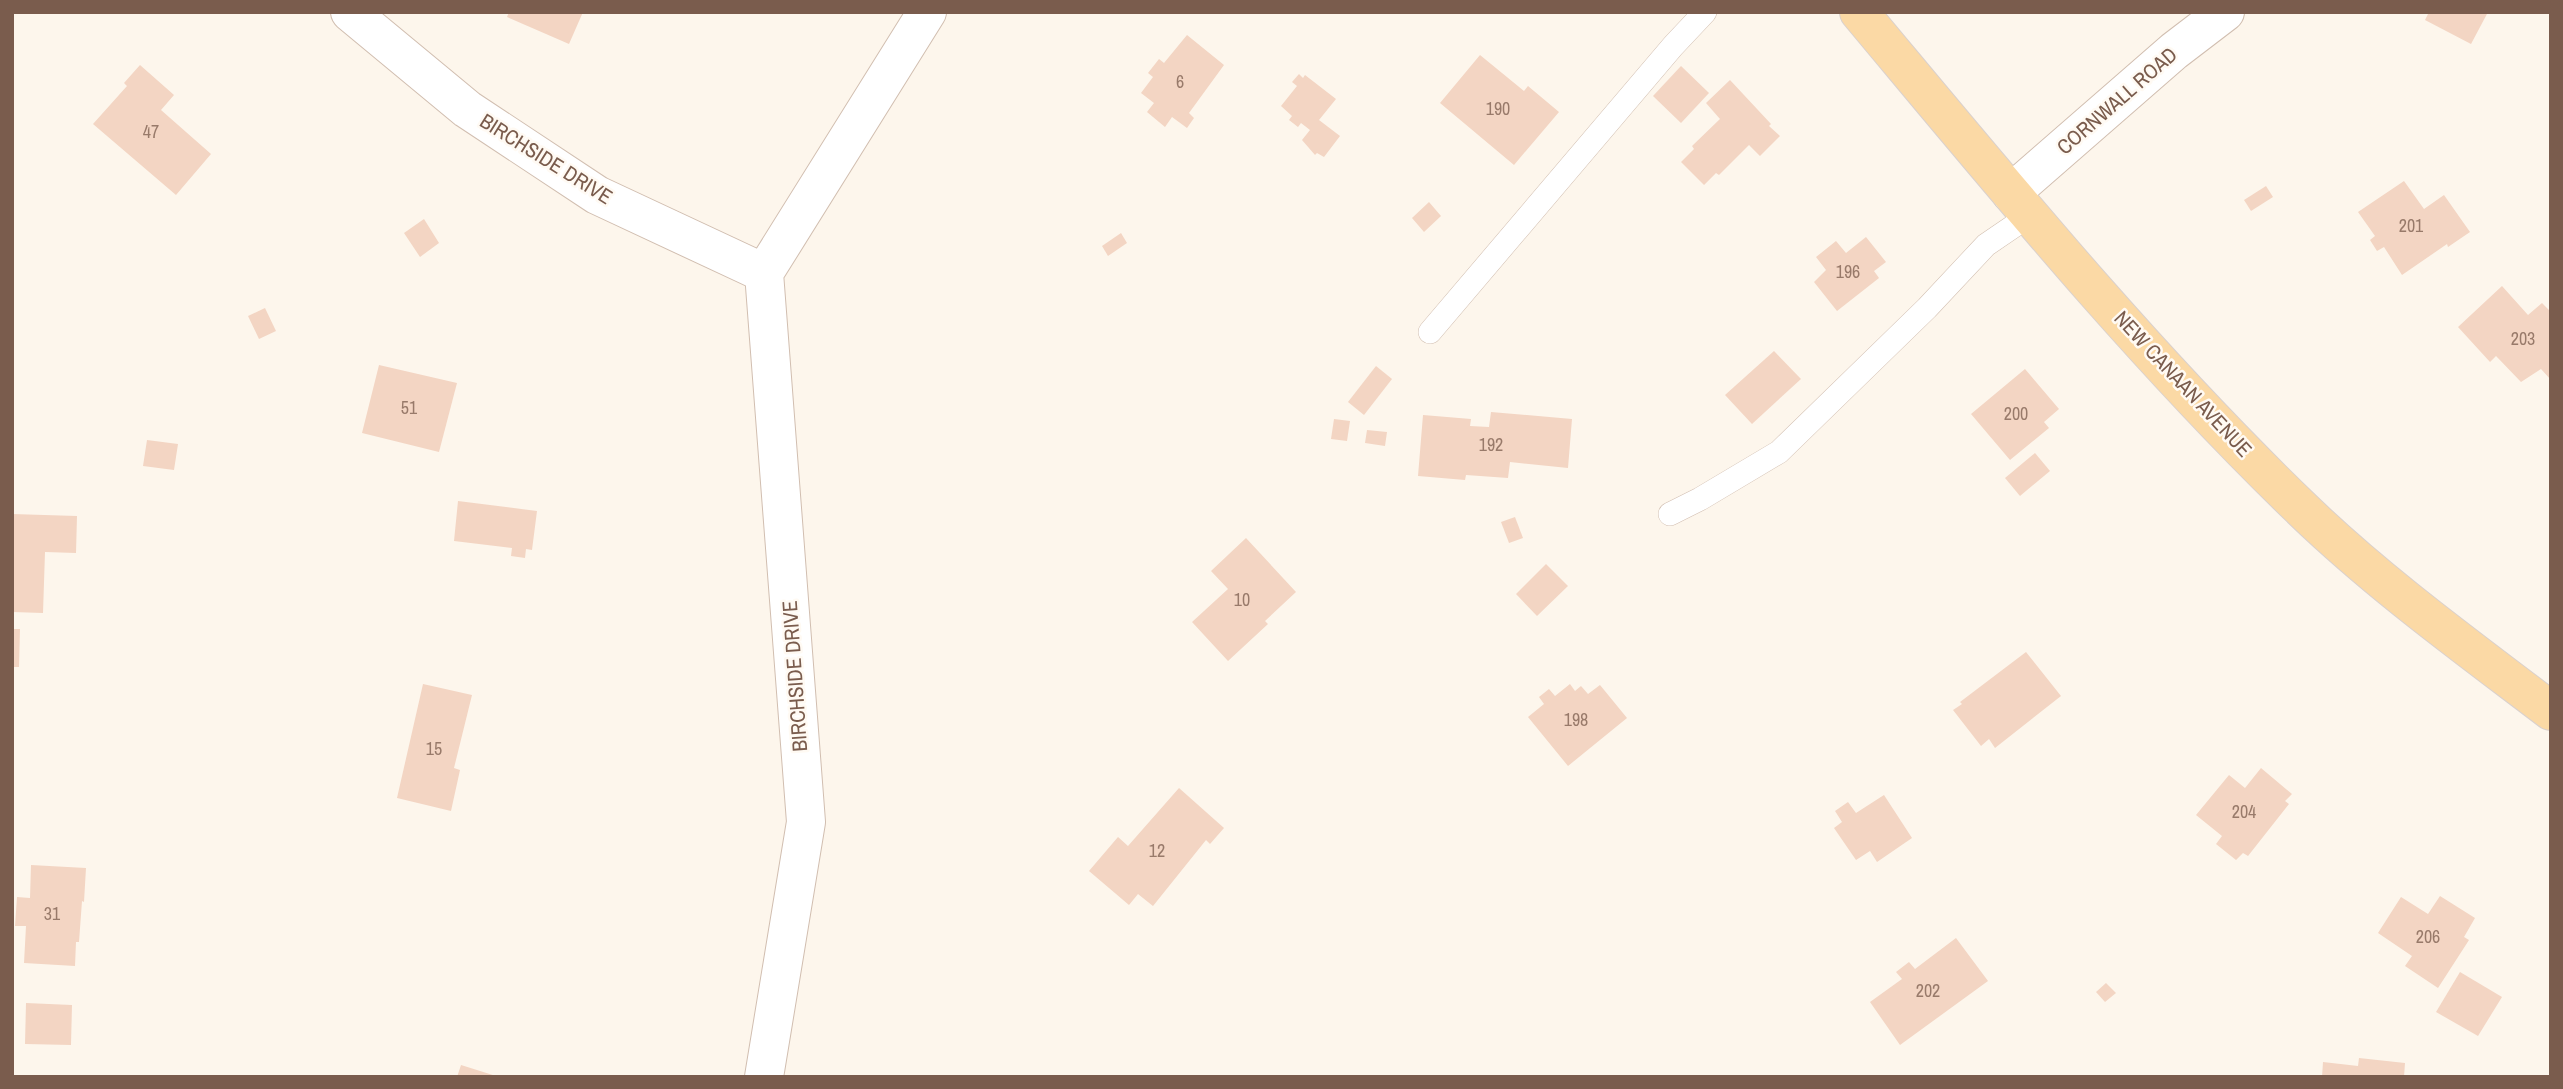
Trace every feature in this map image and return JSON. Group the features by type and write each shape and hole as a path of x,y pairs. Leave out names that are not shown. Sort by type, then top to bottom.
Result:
{"main road":[{"name":"NEW CANAAN AVENUE","path":"1859,12 2020,204 2168,371 2304,511 2412,605 2551,711"}],"street":[{"name":"BIRCHSIDE DRIVE","path":"350,12 467,109 597,195 764,273 806,822 764,1077"},
{"path":"764,273 927,12"},
{"name":"CORNWALL ROAD","path":"2020,204 2174,51 2225,12"}],"lane":[{"path":"1430,332 1673,46 1705,12"},
{"path":"1670,514 1779,452 1927,308 2020,204"}],"building":[{"path":"509,12 583,12 569,44 507,17"},
{"path":"2429,12 2488,12 2471,44 2425,20"},
{"path":"1187,35 1224,65 1189,113 1194,118 1187,128 1172,117 1165,127 1147,112 1154,103 1141,93 1153,77 1148,73 1159,59 1164,63"},
{"path":"1480,55 1524,91 1528,86 1559,112 1514,165 1440,103"},
{"path":"140,65 174,95 161,110 211,154 176,195 93,124 127,86 124,83"},
{"path":"1681,66 1709,93 1681,123 1653,96"},
{"path":"1299,74 1303,78 1305,75 1336,99 1319,120 1340,136 1324,157 1317,153 1315,155 1302,140 1310,130 1301,123 1298,127 1289,120 1292,116 1281,106 1297,86 1292,82"},
{"path":"1730,80 1780,136 1760,156 1749,145 1719,175 1716,173 1704,185 1681,162 1694,149 1692,146 1720,119 1706,103"},
{"path":"2404,181 2424,209 2444,195 2470,232 2448,247 2447,244 2402,275 2384,247 2377,251 2370,240 2375,236 2358,212"},
{"path":"2266,186 2273,197 2251,211 2244,200"},
{"path":"1429,202 1441,216 1424,232 1412,218"},
{"path":"424,219 439,243 420,257 404,233"},
{"path":"1121,233 1127,243 1108,256 1102,246"},
{"path":"1866,237 1886,262 1874,271 1879,278 1837,311 1814,282 1826,270 1816,257 1836,241 1846,253"},
{"path":"2502,286 2528,315 2542,303 2551,312 2551,380 2541,369 2521,382 2496,356 2490,362 2458,327"},
{"path":"265,308 276,331 259,339 248,316"},
{"path":"1774,351 1801,379 1752,424 1725,395"},
{"path":"379,365 457,383 439,452 362,433"},
{"path":"1376,366 1392,379 1364,415 1348,402"},
{"path":"2025,369 2059,409 2044,422 2049,428 2010,460 1971,414"},
{"path":"1491,412 1572,419 1568,468 1510,462 1508,478 1466,475 1465,480 1418,476 1423,415 1471,419 1470,426 1489,427"},
{"path":"1334,419 1350,421 1347,441 1331,439"},
{"path":"1367,430 1387,432 1385,446 1365,443"},
{"path":"147,440 178,444 174,470 143,466"},
{"path":"2035,453 2050,471 2020,496 2005,478"},
{"path":"458,501 537,511 532,550 526,549 525,558 511,556 512,548 454,541"},
{"path":"12,514 77,516 76,553 45,552 43,613 12,612"},
{"path":"1515,517 1523,538 1509,543 1501,522"},
{"path":"1246,538 1296,592 1265,621 1268,624 1228,661 1192,622 1228,589 1211,571"},
{"path":"1546,564 1568,586 1537,616 1516,594"},
{"path":"12,629 20,629 19,667 12,667"},
{"path":"2026,652 2061,696 1995,748 1989,739 1981,746 1953,710"},
{"path":"423,684 472,695 454,768 460,770 451,811 397,798"},
{"path":"1570,684 1575,691 1581,686 1588,694 1600,685 1627,718 1568,766 1528,717 1544,704 1539,697 1549,689 1555,696"},
{"path":"2261,768 2292,794 2285,801 2289,804 2248,856 2243,853 2236,860 2216,844 2222,836 2196,815 2229,775 2245,788"},
{"path":"1179,788 1224,828 1210,844 1206,840 1153,906 1138,894 1129,905 1089,871 1118,837 1128,846"},
{"path":"1884,795 1912,838 1877,862 1870,851 1856,860 1834,828 1842,822 1835,811 1848,802 1856,813"},
{"path":"31,865 86,868 75,966 24,963 26,926 15,926 17,897 30,898"},
{"path":"2440,896 2475,918 2464,937 2469,940 2438,988 2405,966 2412,956 2378,933 2401,897 2428,914"},
{"path":"1956,938 1988,981 1900,1045 1870,1002 1902,979 1896,972 1909,962 1915,969"},
{"path":"2460,972 2502,997 2478,1036 2436,1012"},
{"path":"2106,983 2116,993 2105,1002 2096,992"},
{"path":"26,1003 72,1005 71,1045 25,1044"},
{"path":"2359,1058 2405,1063 2404,1077 2322,1077 2323,1062 2358,1066"},
{"path":"461,1065 496,1076 457,1077"}]}
